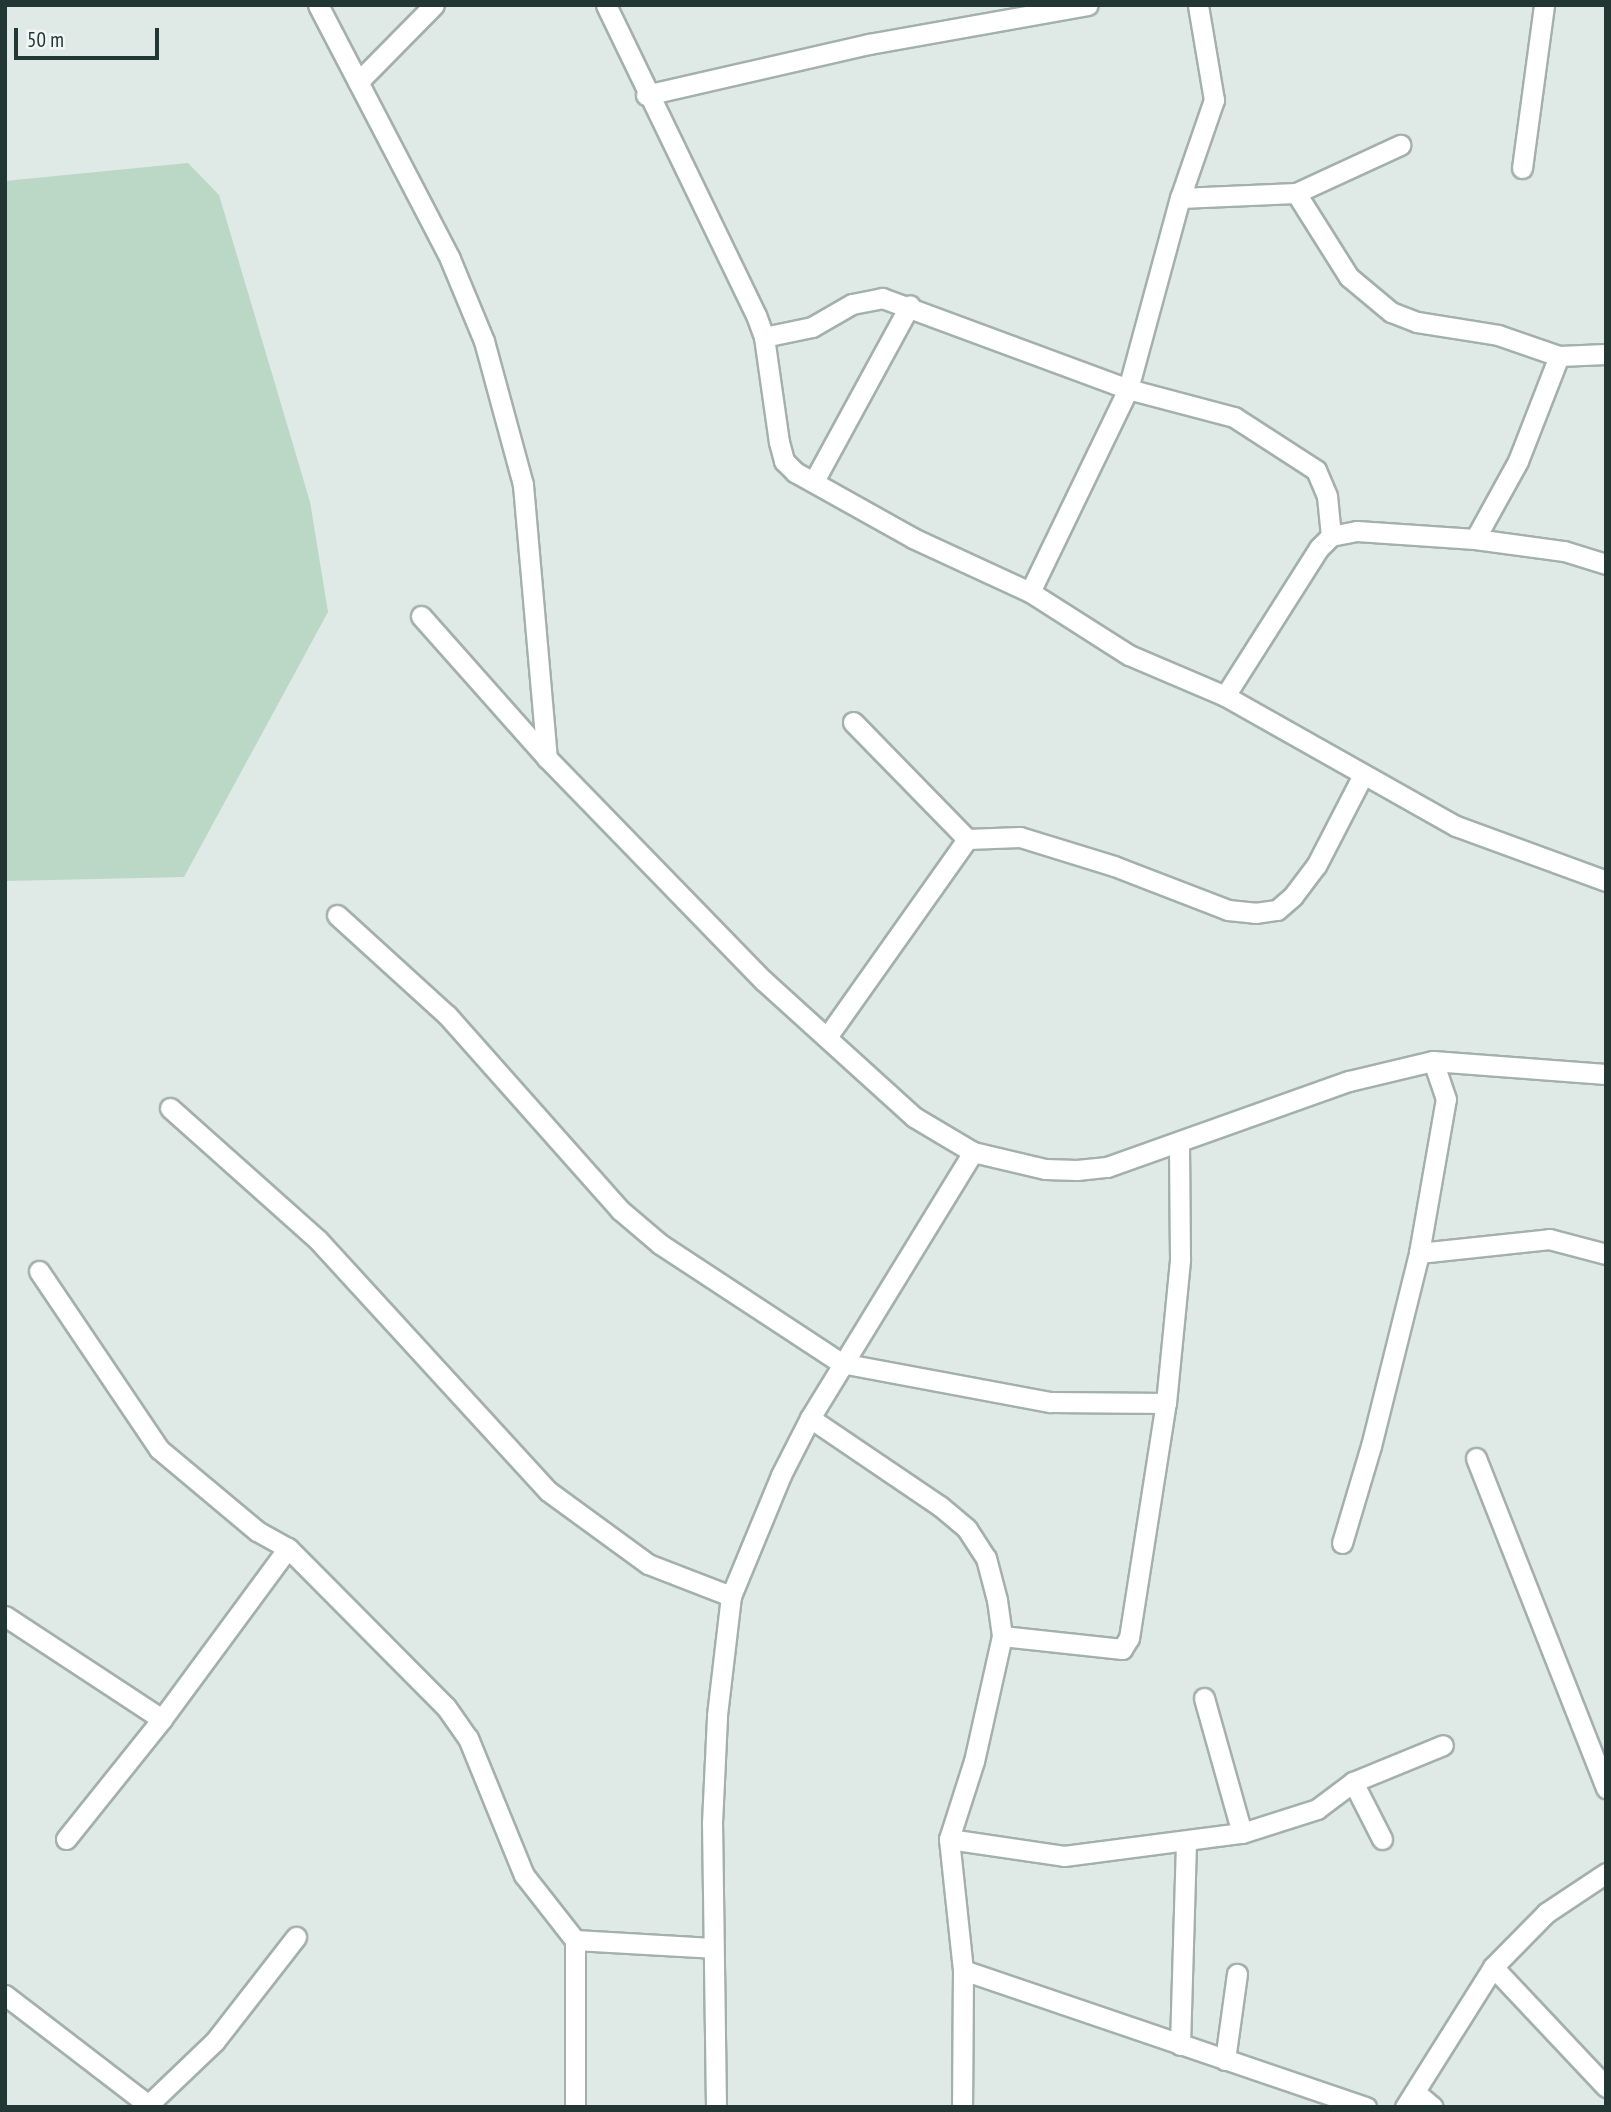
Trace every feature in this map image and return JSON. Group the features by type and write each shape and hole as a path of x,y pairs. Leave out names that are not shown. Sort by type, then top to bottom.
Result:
{"street":[{"path":"318,5 450,259 484,341 502,401 528,526 548,758"},
{"path":"358,82 434,5"},
{"path":"606,5 646,95 695,184 764,337 784,461 912,538 1030,592 1129,655 1224,696 1362,777 1492,842 1606,881"},
{"path":"646,95 869,44 1087,5"},
{"path":"1030,592 1128,389 1180,198 1214,100 1198,5"},
{"path":"1522,168 1544,5"},
{"path":"1180,198 1296,193 1399,145"},
{"path":"1296,193 1349,277 1391,312 1417,322 1498,335 1559,356 1606,354"},
{"path":"764,337 812,327 865,299 911,305 1128,389 1234,417 1309,463 1327,496 1331,536"},
{"path":"814,481 911,305"},
{"path":"1475,540 1518,461 1559,356"},
{"path":"1224,696 1319,548 1331,536 1357,531 1475,540 1564,551 1606,564"},
{"path":"421,616 548,758 765,981 914,1117 973,1152 1045,1169 1107,1167 1349,1081 1433,1061 1606,1074"},
{"path":"853,722 967,839 1020,837 1114,866 1228,910 1277,910 1316,866 1362,777"},
{"path":"827,1037 967,839"},
{"path":"337,915 447,1015 620,1210 660,1244 841,1363 1050,1402 1166,1403"},
{"path":"1342,1543 1371,1446 1419,1253 1447,1099 1433,1061"},
{"path":"170,1108 318,1240 568,1509 648,1564 731,1596"},
{"path":"1002,1636 1122,1649 1134,1618 1166,1403 1180,1259 1179,1143"},
{"path":"716,2107 712,1948 717,1715 731,1596 781,1475 810,1418 841,1363 973,1152"},
{"path":"1419,1253 1549,1239 1606,1254"},
{"path":"39,1271 159,1449 247,1523 288,1548 446,1707 468,1738 524,1875 575,1940 575,2107"},
{"path":"810,1418 940,1506 967,1530 986,1558 1002,1636 974,1761 949,1839 963,1970 962,2107"},
{"path":"1476,1458 1606,1788"},
{"path":"66,1839 162,1719 288,1548"},
{"path":"5,1616 162,1719"},
{"path":"1204,1698 1242,1833"},
{"path":"949,1839 1064,1856 1242,1833 1317,1809 1353,1782 1443,1745"},
{"path":"1353,1782 1382,1839"},
{"path":"1180,2045 1185,1841"},
{"path":"1433,2107 1410,2100 1493,1967 1546,1913 1606,1873"},
{"path":"5,1995 148,2106 215,2041 296,1937"},
{"path":"575,1940 712,1948"},
{"path":"1493,1967 1606,2087"},
{"path":"963,1970 1156,2032 1180,2045 1366,2107"},
{"path":"1225,2060 1237,1974"}],"green space":[{"path":"188,163 219,195 310,502 328,612 184,877 5,881 5,181"}]}
